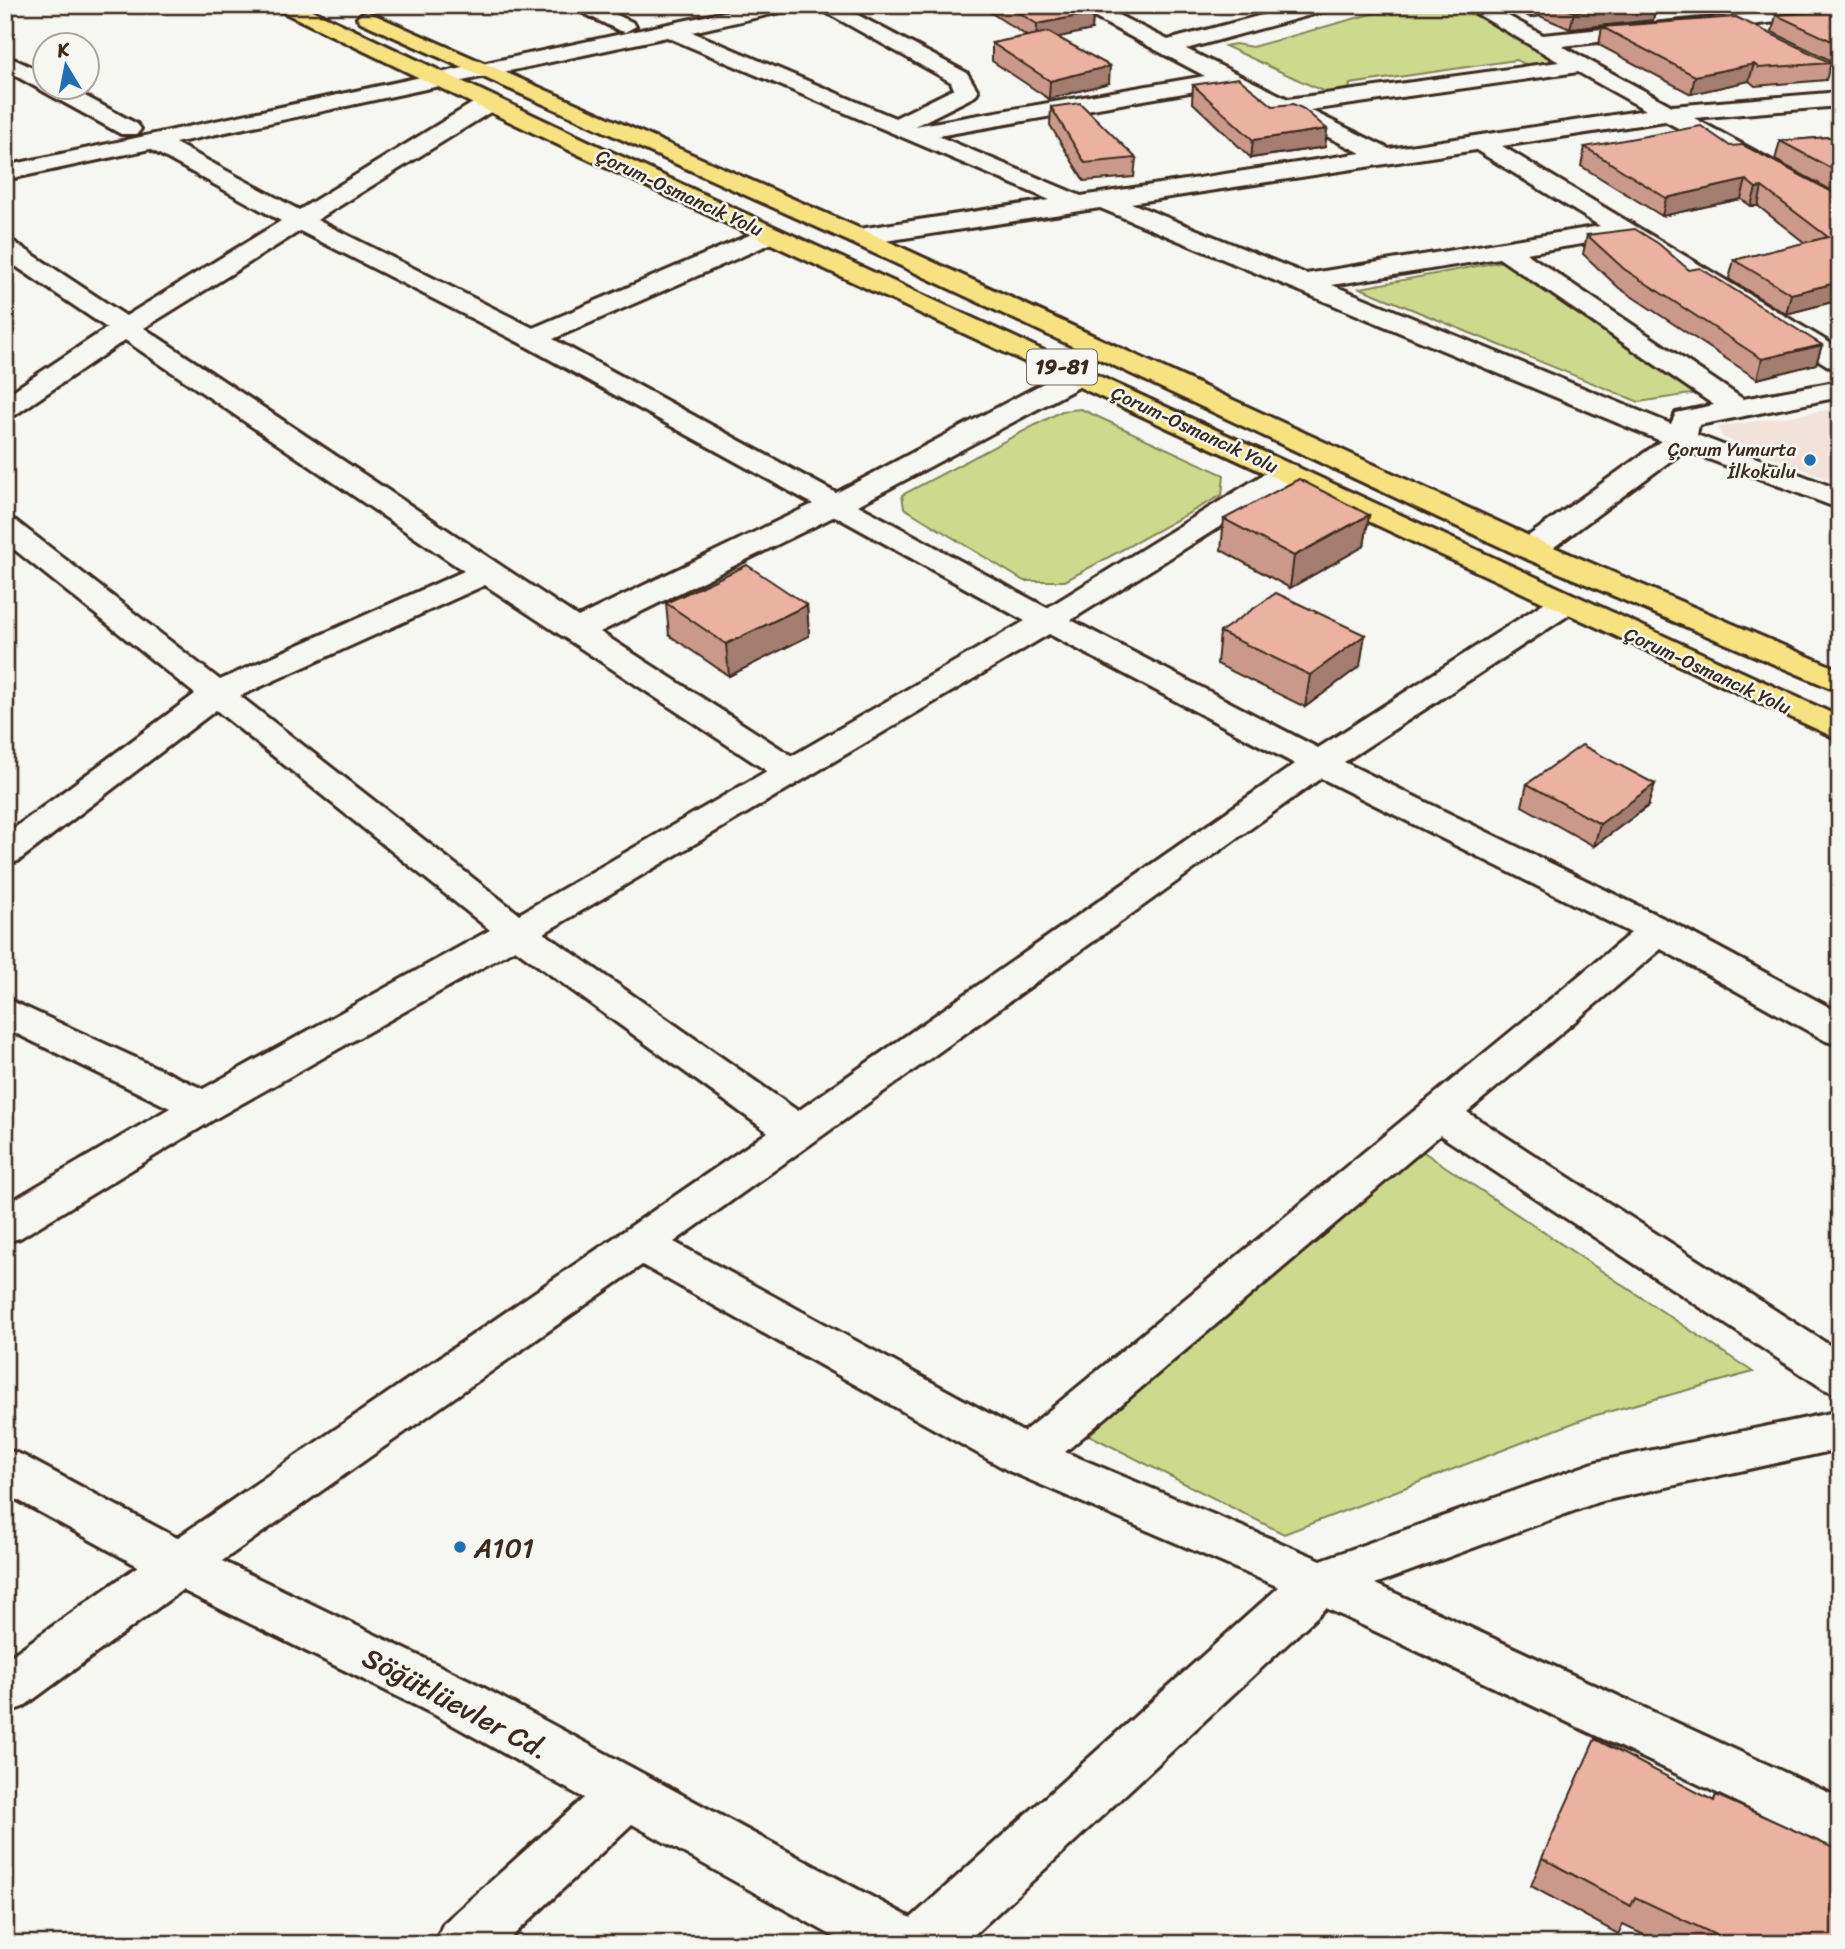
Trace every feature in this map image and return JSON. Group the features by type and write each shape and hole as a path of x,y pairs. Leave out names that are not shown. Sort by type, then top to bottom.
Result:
{"highway":[{"name":"Çorum-Osmancık Yolu","path":"284,5 770,235 1080,375 1564,604 1840,730"},
{"name":"Çorum-Osmancık Yolu","path":"338,5 859,237 1531,549 1840,682"}],"street":[{"path":"577,5 625,26"},
{"path":"473,65 625,26 727,5"},
{"path":"5,173 140,135 425,74 669,30 787,5"},
{"path":"823,5 959,78 967,91 906,129"},
{"path":"1081,5 1224,79 1384,156"},
{"path":"1472,5 1840,208"},
{"path":"1697,5 1760,37"},
{"path":"1164,48 1310,7"},
{"path":"1539,42 1840,9"},
{"path":"669,30 906,129 1306,282 1682,439 1840,500"},
{"path":"5,61 32,75"},
{"path":"1283,107 1582,65"},
{"path":"906,129 1224,79"},
{"path":"859,237 1672,113 1840,99"},
{"path":"80,102 300,221 532,338 1048,621 1319,763 1832,1014"},
{"path":"5,409 124,329 489,103"},
{"path":"5,155 140,135"},
{"path":"1478,141 1840,361"},
{"path":"1306,282 1626,229"},
{"path":"532,338 770,235"},
{"path":"5,248 487,572 791,771"},
{"path":"1503,249 1736,407"},
{"path":"578,630 837,504 1080,375"},
{"path":"1531,549 1682,439 1686,419 1736,407 1840,389"},
{"path":"5,1226 204,1107 517,932 1048,621 1287,472"},
{"path":"5,527 517,932 798,1132"},
{"path":"5,853 216,694 487,572"},
{"path":"5,1690 179,1564 640,1244 1319,763 1564,604"},
{"path":"1026,1458 1658,931"},
{"path":"5,1012 204,1107"},
{"path":"1437,1113 1840,1376"},
{"path":"640,1244 1026,1458 1320,1583 1840,1825"},
{"path":"923,1944 1320,1583 1596,1482 1840,1430"},
{"name":"Söğütlüevler Cd.","path":"5,1468 179,1564 453,1698 903,1944"},
{"path":"463,1944 627,1794"}],"shaded area":[{"name":"Çorum Yumurta İlkokulu","path":"1840,408 1840,484 1722,437 1718,427"}],"green space":[{"path":"1403,5 1455,5 1551,54 1548,64 1532,67 1516,60 1350,84 1349,90 1327,93 1225,46 1235,44 1252,47"},
{"path":"1509,260 1704,392 1639,402 1360,288"},
{"path":"1081,409 1224,475 1222,495 1065,581 1024,581 904,508 902,495 1062,411"},
{"path":"1416,1147 1753,1372 1589,1417 1284,1534 1085,1433"}],"building":[{"path":"1006,5 1080,5 1093,13 1037,24"},
{"path":"1557,5 1635,5 1574,12"},
{"path":"1840,9 1840,45 1776,15"},
{"path":"1736,17 1831,63 1759,68 1754,64 1695,76 1602,27"},
{"path":"1048,32 1110,66 1050,81 992,43"},
{"path":"1238,78 1273,106 1293,104 1304,109 1327,129 1253,140 1193,85"},
{"path":"1080,103 1136,158 1085,163 1051,107"},
{"path":"1701,126 1730,146 1743,145 1840,196 1840,282 1791,294 1734,260 1828,237 1762,187 1756,188 1746,180 1666,198 1585,147"},
{"path":"1840,136 1840,173 1780,141"},
{"path":"1635,229 1659,244 1689,270 1700,268 1822,345 1762,359 1624,269 1587,235"},
{"path":"1299,479 1369,515 1294,556 1224,519"},
{"path":"747,565 807,605 726,644 666,603"},
{"path":"1276,593 1365,635 1310,675 1220,632"},
{"path":"1582,745 1655,784 1600,824 1527,784"},
{"path":"1595,1739 1714,1801 1716,1795 1840,1851 1840,1944 1735,1944 1635,1897 1631,1906 1542,1858"}],"place":[{"name":"Çorum Yumurta İlkokulu","path":"1810,460"},
{"name":"A101","path":"460,1547"}]}
